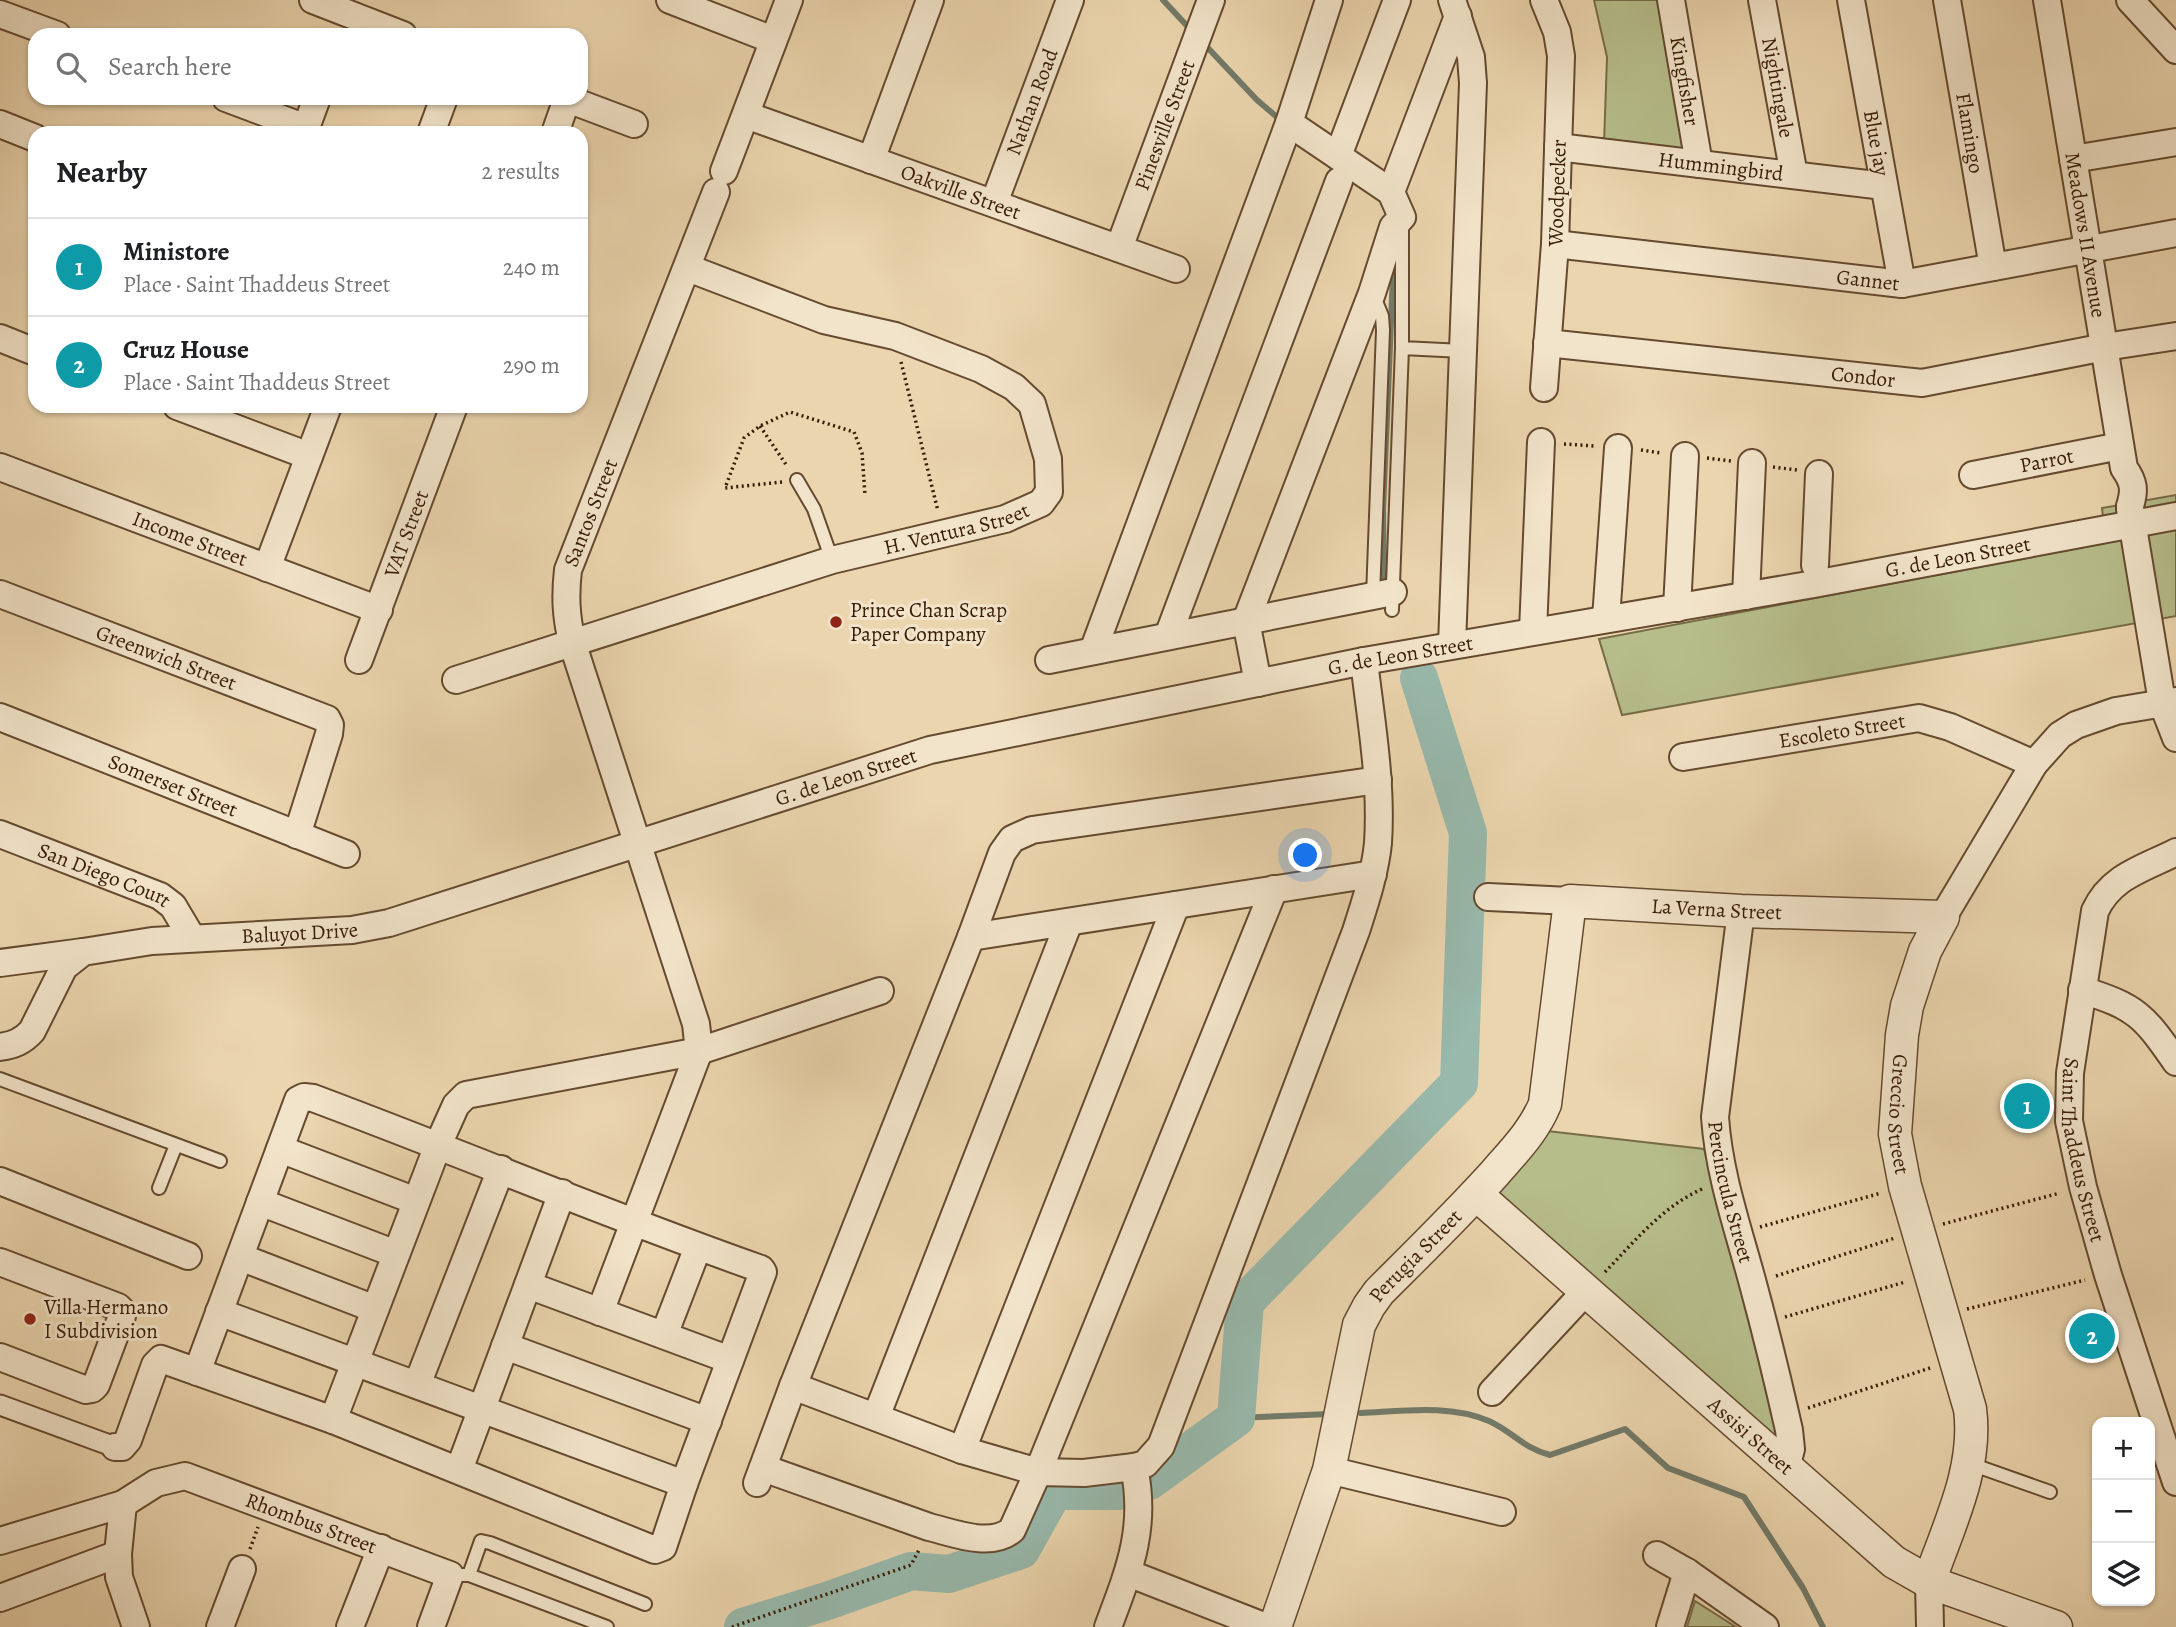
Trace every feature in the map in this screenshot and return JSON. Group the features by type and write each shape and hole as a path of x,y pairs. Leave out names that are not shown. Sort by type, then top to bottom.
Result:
{"street":[{"path":"313,0 345,25 362,28"},
{"path":"670,0 773,40"},
{"name":"Santos Street","path":"699,1051 696,1024 572,642 565,613 565,595 568,570 688,268 789,0"},
{"path":"871,160 930,0"},
{"name":"Nathan Road","path":"994,203 1070,0"},
{"name":"Pinesville Street","path":"1119,248 1211,0"},
{"path":"1093,652 1289,123 1329,0"},
{"path":"1168,636 1339,168 1397,0"},
{"name":"Woodpecker","path":"1544,0 1557,32 1561,56 1555,244 1544,388"},
{"name":"Kingfisher","path":"1671,0 1699,164"},
{"name":"Nightingale","path":"1762,0 1794,175"},
{"name":"Blue jay","path":"1851,0 1902,284"},
{"name":"Flamingo","path":"1947,0 1993,267"},
{"name":"Meadows II Avenue","path":"2047,0 2122,457 2119,481 2131,515 2176,738"},
{"path":"2130,0 2176,50"},
{"path":"1391,192 1455,8"},
{"path":"1452,645 1474,83 1471,57 1455,8"},
{"path":"0,14 38,28"},
{"path":"243,105 295,126"},
{"path":"306,126 314,105"},
{"path":"434,126 441,105"},
{"path":"557,126 564,105"},
{"path":"584,105 634,124"},
{"name":"Oakville Street","path":"746,115 1176,269"},
{"path":"1258,683 1245,621 1372,293 1393,228 1402,217 1391,192 1339,168 1289,123"},
{"path":"0,124 28,135"},
{"path":"2073,159 2176,142"},
{"name":"Hummingbird","path":"1558,147 1884,186"},
{"name":"Gannet","path":"1555,244 1902,284 2176,233"},
{"name":"H. Ventura Street","path":"456,680 832,560 1005,519 1030,510 1041,503 1049,492 1048,459 1032,404 1014,387 981,369 895,337 824,320 688,268"},
{"name":"Condor","path":"1547,343 1922,383 2105,347 2175,337"},
{"path":"0,338 28,349"},
{"path":"201,413 309,456"},
{"path":"267,568 325,413"},
{"name":"VAT Street","path":"359,660 451,413"},
{"path":"1532,631 1541,442"},
{"path":"1606,619 1618,448"},
{"path":"1677,608 1685,456"},
{"name":"Parrot","path":"1973,475 2122,457"},
{"path":"1746,596 1752,463"},
{"name":"Income Street","path":"0,467 379,610"},
{"path":"1815,565 1819,474"},
{"name":"G. de Leon Street","path":"636,843 930,750 1364,661 1746,596 2131,515 2176,516"},
{"name":"Greenwich Street","path":"0,594 327,719 330,725 298,835"},
{"path":"1049,660 1245,621 1386,599"},
{"path":"793,1385 962,1450 1038,1472 1074,1474 1134,1467 1145,1464 1161,1446 1356,932 1373,874 1378,845 1378,780 1364,661"},
{"name":"Greccio Street","path":"1930,1627 1929,1582 1968,1463 1972,1442 1970,1409 1917,1230 1895,1135 1902,1035 1914,979 1943,917 2034,764 2060,735 2076,725 2116,711 2169,702"},
{"name":"Somerset Street","path":"0,718 346,854"},
{"name":"Escoleto Street","path":"1683,757 1919,718 1950,727 2034,764"},
{"path":"1274,889 1038,1472 1012,1530 993,1540 929,1527 760,1476 793,1385 1002,853 1012,839 1032,830 1378,780"},
{"name":"San Diego Court","path":"0,834 160,896 173,906 192,938"},
{"name":"Baluyot Drive","path":"0,963 152,941 352,930 389,923 636,843"},
{"name":"Saint Thaddeus Street","path":"2176,852 2118,881 2102,897 2095,911 2068,1097 2071,1141 2083,1187 2108,1275 2176,1482"},
{"path":"971,937 1373,874"},
{"name":"La Verna Street","path":"1488,897 1741,911 1943,917"},
{"name":"Perugia Street","path":"1275,1627 1329,1470 1340,1425 1353,1344 1368,1306 1525,1139 1538,1121 1545,1104 1570,901"},
{"path":"962,1450 1176,905"},
{"name":"Percincula Street","path":"1741,911 1715,1117 1723,1180 1786,1415 1791,1449 1786,1468"},
{"path":"876,1417 1069,922"},
{"path":"0,1047 24,1040 32,1031 64,967 83,952"},
{"path":"2082,989 2131,1009 2153,1029 2176,1062"},
{"path":"333,1420 438,1145 456,1105 466,1095 699,1051 880,991"},
{"path":"600,1312 699,1051"},
{"path":"0,1405 115,1447 122,1447 128,1440 155,1365 161,1359 197,1372 333,1420 655,1550 663,1547 763,1272 438,1145 304,1097 298,1100 197,1372"},
{"path":"280,1149 416,1201"},
{"path":"417,1385 501,1170"},
{"path":"0,1181 188,1256"},
{"path":"459,1471 562,1193"},
{"name":"Assisi Street","path":"1476,1194 1894,1562 1929,1582 2056,1627"},
{"path":"260,1202 396,1254"},
{"path":"664,1335 698,1247"},
{"path":"240,1257 375,1309"},
{"path":"0,1262 118,1307 122,1311 96,1385 92,1389 86,1390 0,1357"},
{"path":"528,1284 730,1360"},
{"path":"1492,1392 1586,1291"},
{"path":"219,1312 684,1484"},
{"path":"505,1346 708,1421"},
{"path":"1108,1627 1128,1573 1140,1516 1134,1467"},
{"path":"1329,1470 1502,1512"},
{"name":"Rhombus Street","path":"0,1541 123,1504 156,1483 185,1476 459,1575"},
{"path":"123,1504 118,1577 139,1625"},
{"path":"350,1627 382,1548"},
{"path":"0,1598 118,1554"},
{"path":"1657,1555 1687,1572 1766,1627"},
{"path":"220,1627 242,1569"},
{"path":"1670,1627 1687,1572"},
{"path":"1128,1573 1266,1627"},
{"path":"431,1627 459,1575"}],"lane":[{"path":"1386,599 1402,348 1402,217"},
{"path":"1372,293 1382,316 1383,330 1386,599"},
{"path":"1402,348 1463,351"},
{"path":"797,480 814,509 832,560"},
{"path":"0,1079 220,1161"},
{"path":"159,1188 176,1145"},
{"path":"1968,1463 2050,1492"},
{"path":"607,1627 459,1575 481,1542 490,1543 645,1604"}],"path":[{"path":"895,337 944,534"},
{"path":"760,426 797,480 725,488 744,438 760,426 790,412 854,432 862,453 865,495"},
{"path":"1586,1291 1668,1210 1696,1192 1723,1180"},
{"path":"1738,1233 1905,1186"},
{"path":"1753,1284 1917,1230 2083,1187"},
{"path":"1763,1323 1930,1275"},
{"path":"1942,1315 2108,1275"},
{"path":"1786,1415 1955,1360"},
{"path":"242,1569 266,1505"},
{"path":"732,1627 911,1565 929,1527"}],"green space":[{"path":"1594,0 1664,0 1689,154 1604,144 1607,57"},
{"path":"2176,495 2176,616 1622,715 1599,639 2106,543 2102,508"},
{"path":"1547,1131 1704,1149 1782,1428 1779,1446 1491,1193"},
{"path":"1695,1601 1736,1627 1687,1627"}],"waterway":[{"path":"1163,0 1189,28"},
{"path":"1207,47 1257,100 1278,118"},
{"path":"1384,587 1383,509 1393,275"},
{"path":"1149,1481 1236,1418 1245,1302 1459,1083 1468,833 1419,678"},
{"path":"1361,1413 1426,1410 1458,1412 1489,1421 1532,1448 1550,1455 1625,1429 1668,1468 1744,1497 1803,1588 1823,1627"},
{"path":"1236,1418 1329,1414"},
{"path":"743,1627 911,1571 949,1574 1021,1550 1054,1491 1120,1491"}],"place":[{"name":"Prince Chan Scrap Paper Company","path":"836,622"},
{"name":"Ministore","path":"2027,1106"},
{"name":"Villa Hermano I Subdivision","path":"30,1319"},
{"name":"Cruz House","path":"2092,1336"}]}
